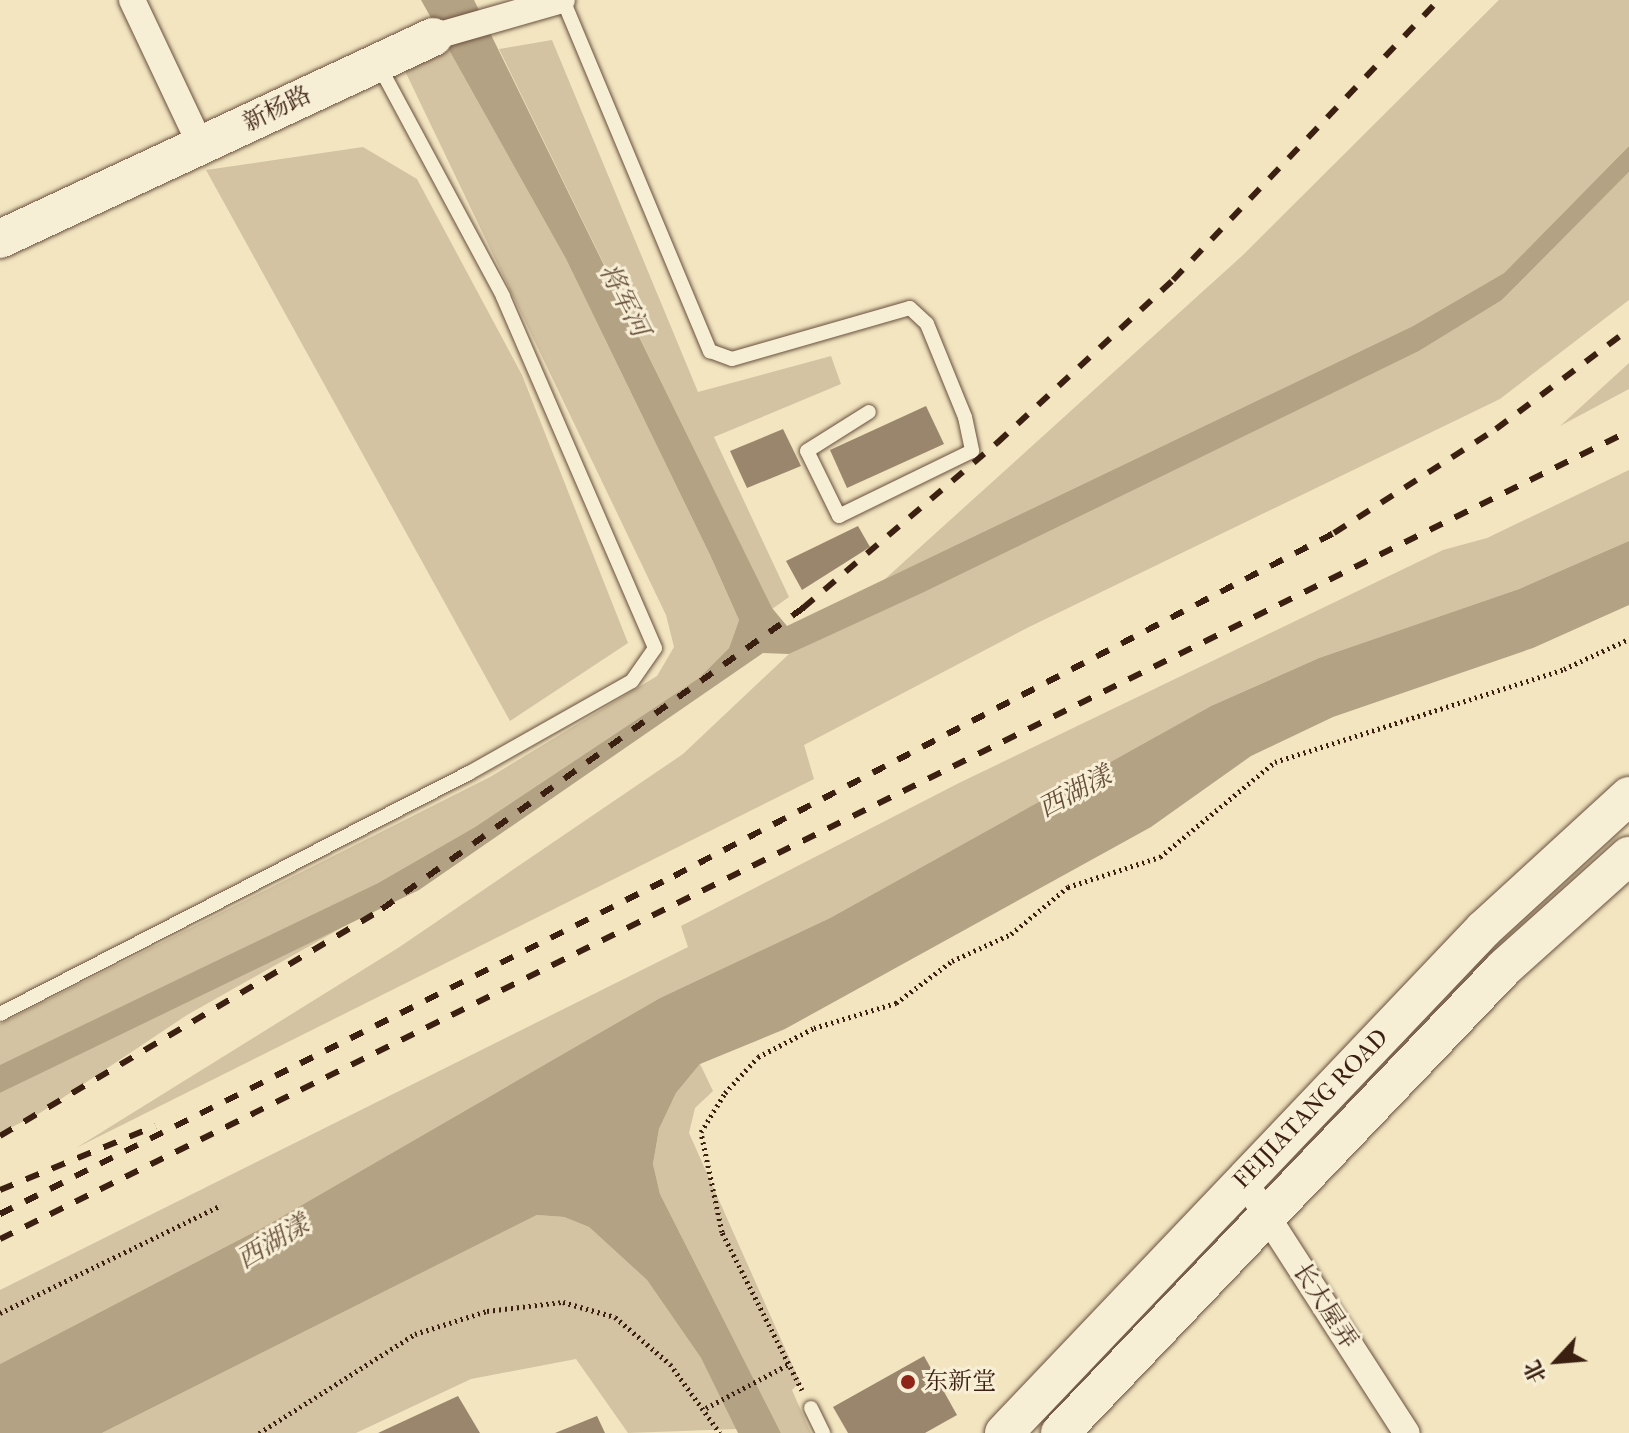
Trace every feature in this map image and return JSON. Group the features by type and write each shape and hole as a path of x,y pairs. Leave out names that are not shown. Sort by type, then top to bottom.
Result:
{"street":[{"path":"132,0 201,146"},
{"name":"新杨路","path":"0,239 433,37 563,0"},
{"name":"FEIJIATANG ROAD","path":"1004,1433 1484,929 1629,796"},
{"name":"FEIJIATANG ROAD","path":"1060,1433 1504,968 1629,856"},
{"name":"长大屋弄","path":"1243,1179 1407,1433"}],"lane":[{"path":"563,0 710,351 732,359 910,308 927,324 965,417 972,451 839,516 807,451 869,412"},
{"path":"0,1014 496,758 632,681 655,648 503,296 377,62"},
{"path":"811,1408 823,1433"}],"path":[{"path":"811,1408 722,1232 701,1132 725,1093 758,1057 814,1028 896,1003 952,961 1011,934 1068,887 1160,857 1275,762 1564,669 1629,639"},
{"path":"0,1313 221,1205"},
{"path":"259,1433 415,1334 487,1311 563,1302 615,1317 670,1364 706,1408 720,1433"},
{"path":"706,1408 789,1364"}],"shaded area":[{"path":"1499,0 1629,0 1629,146 1504,273 1413,326 885,579 1243,255"},
{"path":"552,40 698,392 831,356 841,384 714,437 789,597 772,609 499,49"},
{"path":"449,50 566,259 710,555 739,620 729,648 699,678 475,827 378,883 0,1066 0,1024 490,777 657,676 674,647 666,615 405,71"},
{"path":"363,147 417,179 522,375 628,643 510,721 206,170"},
{"path":"1629,172 1629,300 1500,399 1029,627 804,745 814,779 76,1148 398,948 683,754 789,654 1419,351 1502,300"},
{"path":"1629,363 1629,389 1560,426"},
{"path":"1629,470 1629,541 1519,589 1319,658 1211,706 830,918 660,998 262,1228 0,1364 0,1290 688,947 681,926 959,783 1443,550 1487,538"},
{"path":"375,909 187,1015 40,1113 0,1133 0,1093"},
{"path":"700,1064 713,1091 695,1108 689,1133 800,1382 792,1390 811,1433 781,1433 660,1194 653,1164 659,1129 676,1093"},
{"path":"537,1215 564,1217 589,1227 647,1280 701,1358 737,1429 628,1433 576,1359 471,1379 356,1433 102,1433"}],"water":[{"path":"421,0 474,0 772,608 787,626 1413,326 1504,273 1629,146 1629,172 1502,300 1419,351 924,592 789,654 763,653 419,890 0,1093 0,1065 378,883 475,827 699,678 729,648 739,620 710,555 566,259"},
{"name":"西湖漾","path":"1629,541 1629,605 1533,648 1333,717 1251,756 1151,827 785,1029 700,1064 676,1093 659,1129 653,1164 660,1194 781,1433 738,1433 701,1358 647,1280 589,1227 564,1217 537,1215 102,1433 0,1433 0,1364 262,1228 660,998 830,918 1211,706 1319,658 1519,589"}],"building":[{"path":"926,406 944,444 847,488 830,450"},
{"path":"783,429 801,466 747,488 730,451"},
{"path":"858,526 870,547 802,590 786,561"},
{"name":"东新堂","path":"924,1356 957,1415 925,1433 848,1433 833,1407"},
{"path":"458,1396 480,1433 378,1433"},
{"path":"597,1416 605,1433 555,1433"}],"railway":[{"path":"0,1136 382,909 803,608 997,443 1173,280 1439,0"},
{"path":"0,1214 674,876 1334,533 1496,429 1629,329"},
{"path":"0,1239 1629,431"},
{"path":"0,1190 155,1126"}],"place":[{"name":"东新堂","path":"908,1382"}],"water label":[{"name":"将军河","path":"624,300"}]}
